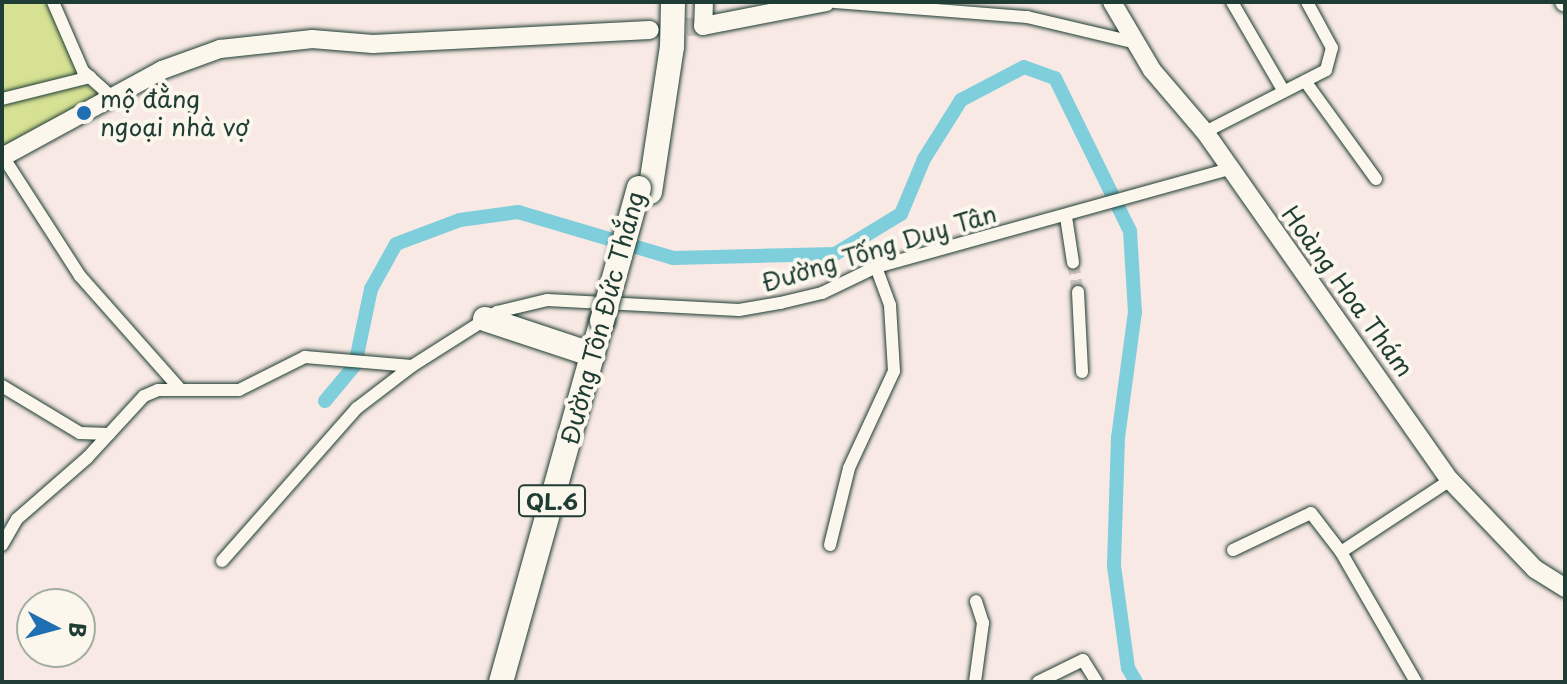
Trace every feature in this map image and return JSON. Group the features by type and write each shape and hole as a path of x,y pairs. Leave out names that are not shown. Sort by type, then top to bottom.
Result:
{"highway":[{"name":"Đường Tôn Đức Thắng","path":"517,682 644,190 666,93 673,2"},
{"path":"485,319 593,355"},
{"name":"Đường Tôn Đức Thắng","path":"501,682 593,355 608,322"}],"street":[{"path":"53,2 90,77 112,97"},
{"path":"704,2 703,26 826,2"},
{"path":"835,2 1027,17 1133,42"},
{"name":"Hoàng Hoa Thám","path":"1112,2 1133,42 1205,132 1450,480 1535,569 1565,588"},
{"path":"1232,2 1283,90"},
{"path":"1205,132 1326,70 1332,48 1307,2"},
{"path":"180,389 80,276 4,155 162,70 220,49 312,39 373,44 650,30"},
{"path":"2,99 90,77"},
{"path":"1305,81 1376,179"},
{"name":"Đường Tống Duy Tân","path":"222,561 357,408 412,366 485,319 547,300 739,310 822,293 876,267 1066,217 1230,169"},
{"path":"1066,217 1073,262"},
{"path":"830,545 849,468 894,371 890,305 876,267"},
{"path":"1078,292 1082,372"},
{"path":"2,545 17,519 109,434 144,396 180,389 239,390 305,357 331,358 377,367 412,366"},
{"path":"2,386 80,433 109,434"},
{"path":"1341,552 1450,480"},
{"path":"1233,550 1311,513 1341,552 1416,682"},
{"path":"975,682 983,623 976,601"},
{"path":"1038,682 1085,660 1097,682"}],"green space":[{"path":"2,2 58,2 80,80 107,100 2,155"}],"waterway":[{"path":"325,401 355,365 371,289 396,244 460,220 518,212 673,258 835,254 901,214 924,159 961,100 1024,67 1055,78 1130,231 1135,312 1118,437 1114,566 1128,668 1136,682"}],"tunnel":[{"path":"660,29 703,26"},
{"path":"1073,262 1078,292"}],"place":[{"name":"mộ đằng ngoại nhà vợ","path":"84,113"}]}
